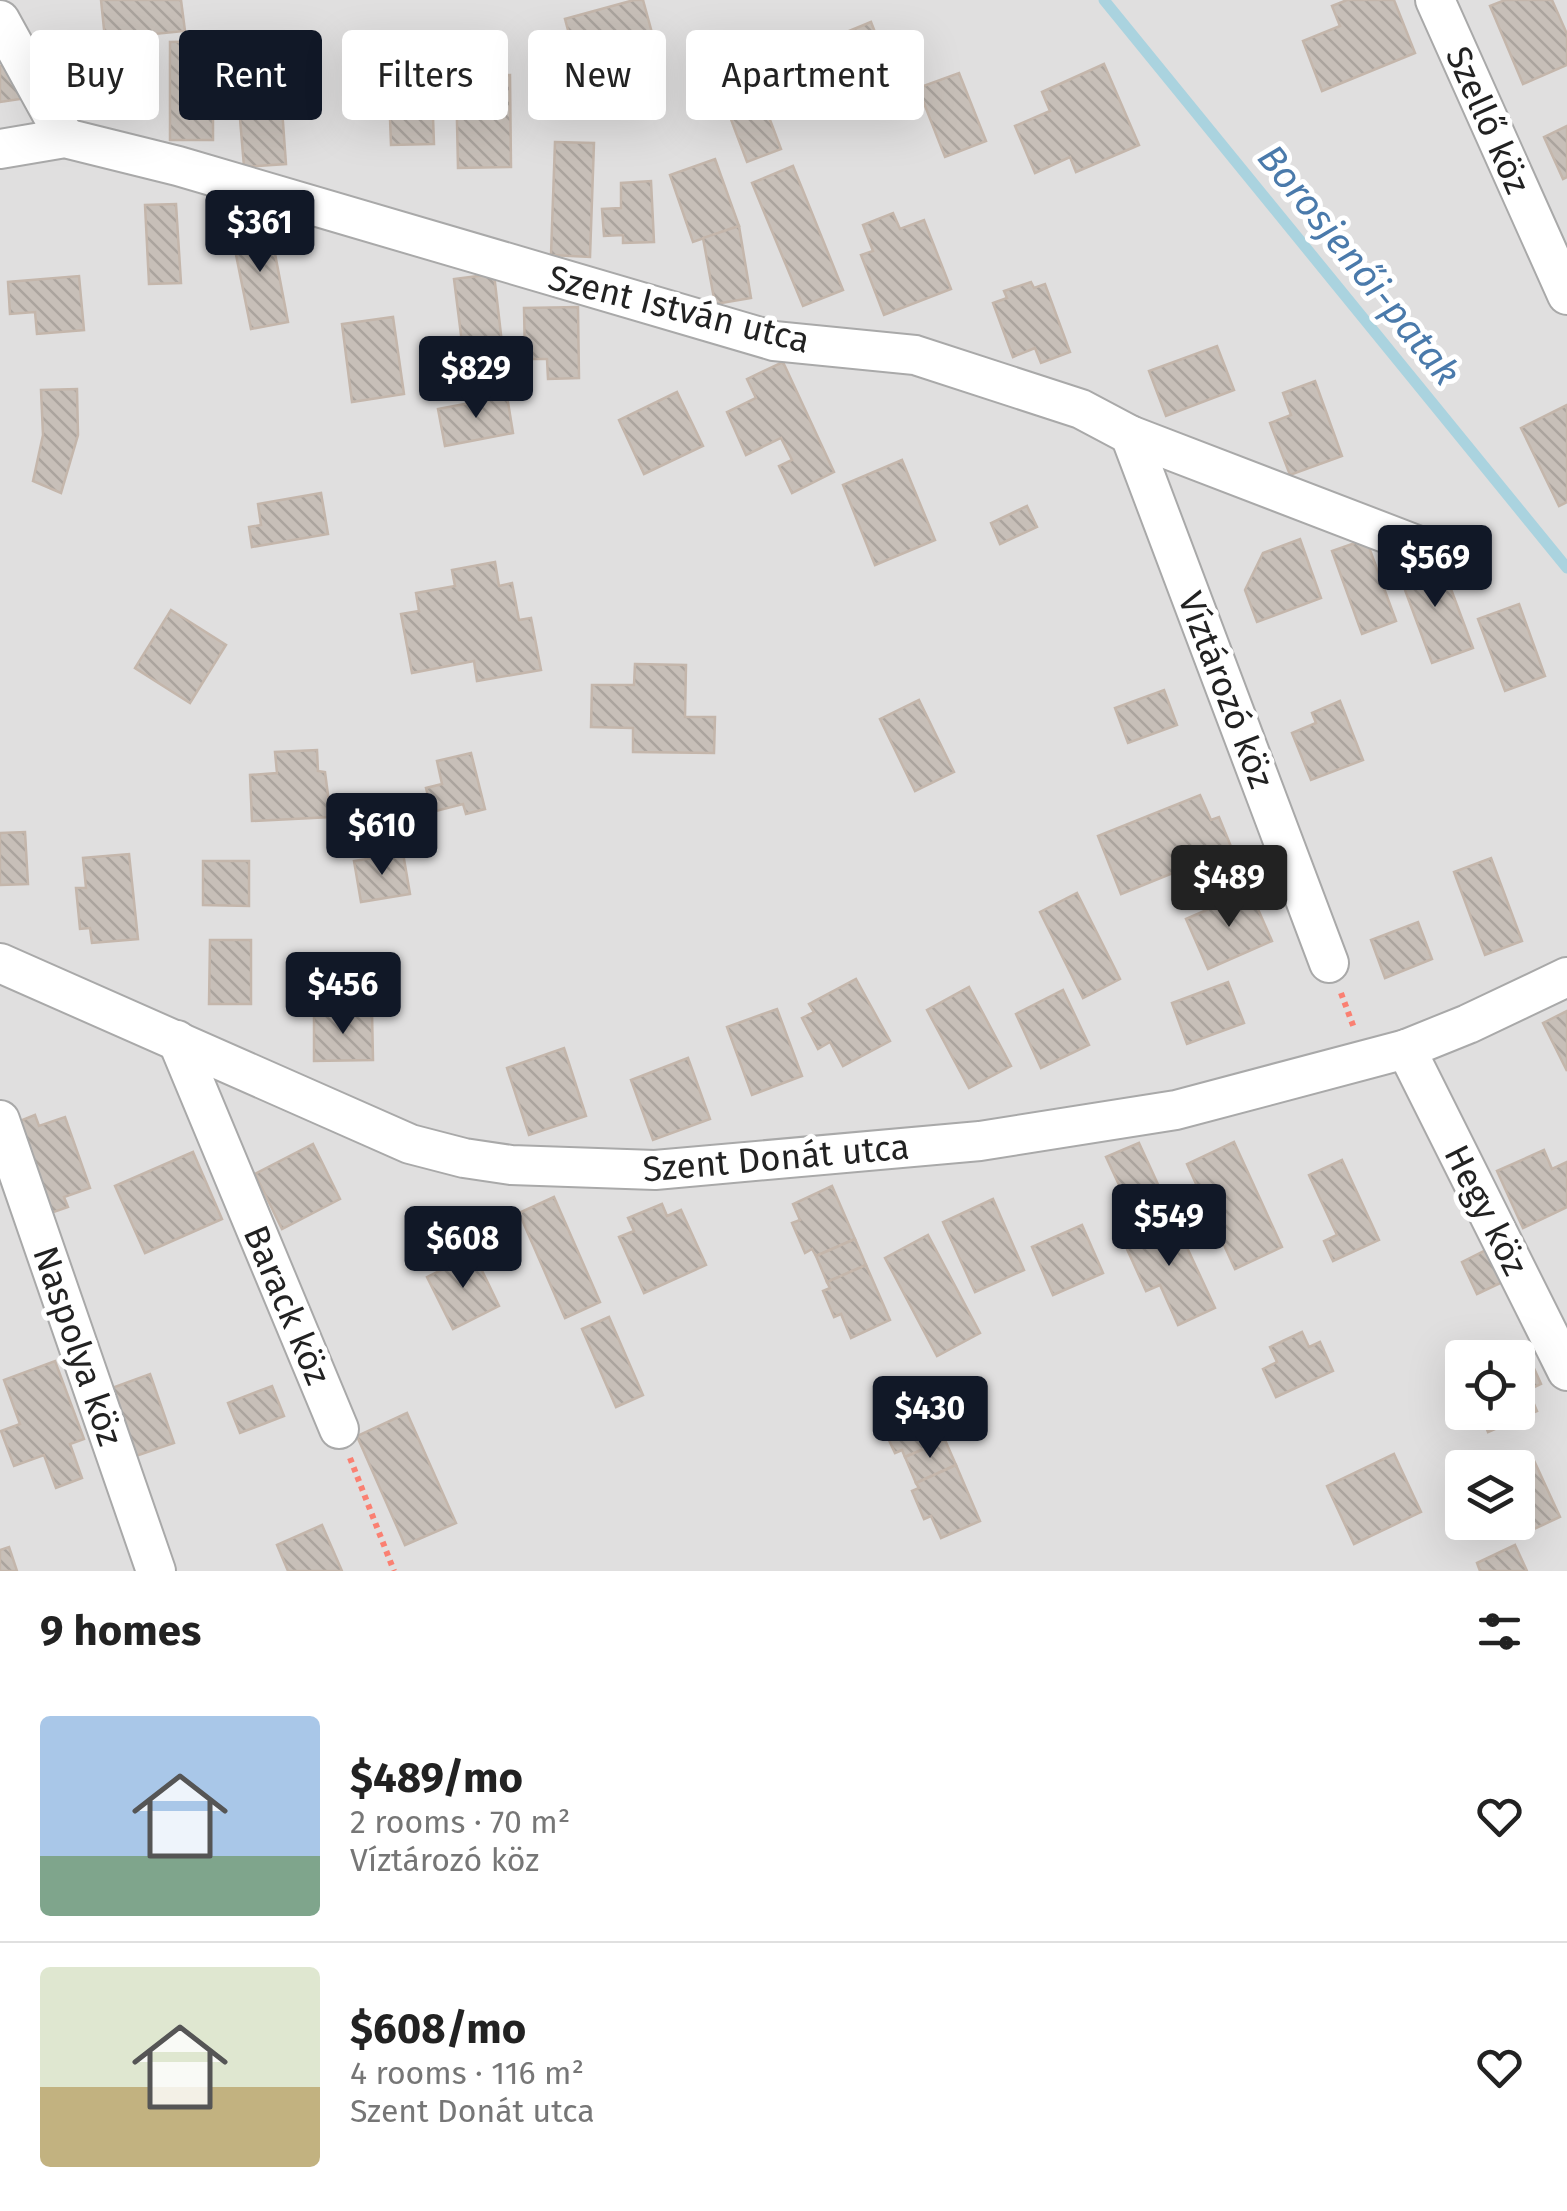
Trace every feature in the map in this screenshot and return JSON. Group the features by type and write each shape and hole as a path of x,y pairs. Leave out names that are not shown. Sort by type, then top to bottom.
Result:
{"street":[{"name":"Szellő köz","path":"1434,0 1567,294"},
{"path":"0,20 65,138 0,149"},
{"name":"Szent István utca","path":"65,138 178,166 774,341 914,355 1081,410 1130,435 1466,564"},
{"name":"Víztározó köz","path":"1130,435 1329,964"},
{"name":"Szent Donát utca","path":"0,963 410,1144 479,1160 581,1170 655,1170 980,1141 1176,1110 1406,1049 1567,977"},
{"name":"Barack köz","path":"177,1040 339,1429"},
{"name":"Hegy köz","path":"1406,1049 1567,1372"},
{"name":"Naspolya köz","path":"0,1120 156,1571"}],"path":[{"path":"1329,964 1365,1058"},
{"name":"Barack köz","path":"339,1429 394,1571"}],"shaded area":[{"path":"0,0 1567,0 1567,1571 0,1571"}],"building":[{"path":"101,0 181,0 185,30 159,34 159,30 104,30"},
{"path":"643,0 651,30 568,30 565,19"},
{"path":"1347,0 1394,0 1415,53 1322,91 1303,41 1340,26 1332,6"},
{"path":"1505,0 1552,0 1567,34 1567,65 1523,84 1490,6"},
{"path":"871,22 874,30 852,30"},
{"path":"170,42 179,42 179,120 213,120 213,140 170,140"},
{"path":"23,62 27,98 0,102 0,66"},
{"path":"1104,64 1139,145 1076,172 1070,157 1035,173 1015,126 1050,111 1042,92"},
{"path":"959,73 986,141 945,157 924,103 924,86"},
{"path":"508,75 511,167 458,168 457,120 508,120"},
{"path":"240,120 283,120 286,164 244,167"},
{"path":"390,120 433,120 434,144 391,145"},
{"path":"731,120 770,120 781,149 747,162"},
{"path":"1567,126 1567,177 1563,179 1544,137"},
{"path":"555,142 594,143 590,257 551,255"},
{"path":"715,159 739,226 693,242 670,175"},
{"path":"793,166 843,290 803,306 752,183"},
{"path":"651,181 654,242 623,243 623,235 604,236 602,209 621,208 621,183"},
{"path":"176,204 181,283 149,284 145,205"},
{"path":"893,213 900,229 924,220 951,289 884,315 861,255 873,251 863,225"},
{"path":"269,222 288,322 251,329 231,230"},
{"path":"739,226 751,298 715,304 703,238"},
{"path":"494,274 506,378 467,383 454,279"},
{"path":"79,276 84,330 37,334 35,312 10,314 8,282"},
{"path":"1031,282 1034,288 1045,284 1070,352 1041,363 1035,348 1013,357 993,303 1007,298 1004,291"},
{"path":"578,307 579,378 548,379 547,359 525,359 524,308"},
{"path":"393,317 404,394 352,402 342,324"},
{"path":"1217,346 1234,390 1166,416 1149,371"},
{"path":"783,362 834,472 792,493 779,466 792,460 781,438 746,455 727,412 756,398 747,379"},
{"path":"1315,381 1342,456 1290,475 1270,423 1291,415 1283,393"},
{"path":"77,389 78,435 61,493 33,481 43,435 41,390"},
{"path":"677,392 703,446 644,474 619,420"},
{"path":"507,396 513,433 445,446 438,409"},
{"path":"1567,405 1567,502 1559,506 1521,428"},
{"path":"902,460 935,540 875,565 843,485"},
{"path":"321,493 328,534 252,547 249,527 261,525 258,504"},
{"path":"1027,506 1037,527 1000,544 991,523"},
{"path":"1300,539 1321,598 1257,622 1245,590 1263,553"},
{"path":"1366,539 1396,621 1362,634 1332,551"},
{"path":"1439,557 1473,648 1432,663 1398,571"},
{"path":"495,562 499,586 512,583 519,620 531,618 541,670 477,681 474,661 412,673 401,614 419,611 416,593 455,586 452,570"},
{"path":"1519,604 1545,676 1505,691 1478,619"},
{"path":"171,610 226,645 190,703 135,668"},
{"path":"635,664 686,665 685,717 715,717 714,753 633,752 633,728 591,727 592,685 634,685"},
{"path":"1164,690 1177,725 1128,743 1115,708"},
{"path":"919,700 954,772 915,791 880,719"},
{"path":"1340,701 1363,760 1311,780 1292,733 1316,723 1312,713"},
{"path":"317,750 318,771 325,772 331,817 252,821 250,775 277,773 275,752"},
{"path":"471,753 485,809 466,814 463,804 432,812 426,788 442,784 437,761"},
{"path":"1200,795 1211,820 1219,817 1232,849 1121,894 1098,836"},
{"path":"25,832 28,884 0,885 0,833"},
{"path":"403,853 410,894 361,902 354,861"},
{"path":"129,854 138,939 92,943 90,928 80,929 76,888 86,888 83,858"},
{"path":"1491,858 1522,941 1485,955 1454,872"},
{"path":"203,861 249,861 249,906 203,905"},
{"path":"1250,891 1272,941 1208,969 1186,919"},
{"path":"1077,893 1120,979 1083,998 1040,912"},
{"path":"1418,922 1432,959 1385,978 1371,940"},
{"path":"210,940 251,940 251,1004 209,1004"},
{"path":"856,979 890,1041 843,1066 830,1042 818,1049 802,1018 814,1012 809,1004"},
{"path":"1228,982 1244,1023 1187,1044 1172,1003"},
{"path":"969,987 1011,1066 969,1088 927,1010"},
{"path":"1063,990 1089,1045 1041,1068 1016,1014"},
{"path":"777,1009 802,1076 752,1095 727,1027"},
{"path":"1567,1011 1567,1071 1543,1023"},
{"path":"372,1012 373,1060 314,1061 314,1013"},
{"path":"564,1048 586,1116 529,1135 507,1068"},
{"path":"688,1058 710,1119 653,1140 631,1080"},
{"path":"35,1115 39,1126 65,1117 90,1188 64,1197 68,1207 42,1216 10,1125"},
{"path":"1234,1142 1282,1247 1235,1269 1187,1164"},
{"path":"1139,1143 1172,1215 1140,1230 1106,1157"},
{"path":"313,1144 340,1199 282,1229 255,1174"},
{"path":"1544,1150 1552,1169 1567,1162 1567,1207 1523,1228 1497,1171"},
{"path":"193,1152 222,1219 145,1253 115,1186"},
{"path":"1342,1160 1379,1240 1333,1261 1324,1241 1337,1235 1309,1175"},
{"path":"832,1186 855,1239 816,1256 812,1249 805,1253 792,1223 800,1220 793,1204"},
{"path":"554,1197 600,1302 565,1318 519,1213"},
{"path":"993,1199 1024,1270 975,1292 943,1222"},
{"path":"662,1204 667,1216 681,1210 706,1265 644,1293 619,1237 634,1231 628,1218"},
{"path":"1172,1215 1215,1308 1178,1325 1160,1285 1146,1291 1122,1238"},
{"path":"1082,1225 1103,1273 1053,1295 1032,1247"},
{"path":"928,1235 980,1333 937,1356 885,1258"},
{"path":"855,1239 866,1265 827,1282 816,1256"},
{"path":"1490,1248 1505,1281 1477,1294 1462,1262"},
{"path":"474,1254 499,1306 453,1329 427,1277"},
{"path":"866,1265 890,1320 851,1338 841,1314 834,1317 823,1291 830,1288 827,1282"},
{"path":"609,1317 643,1395 616,1407 582,1329"},
{"path":"1302,1332 1309,1347 1320,1342 1333,1371 1276,1397 1263,1369 1277,1362 1270,1347"},
{"path":"55,1361 84,1439 70,1444 82,1478 56,1488 44,1455 14,1466 1,1431 20,1424 4,1380"},
{"path":"150,1374 174,1443 136,1456 112,1388"},
{"path":"272,1386 284,1416 240,1433 228,1403"},
{"path":"921,1387 945,1440 905,1457 902,1450 895,1453 881,1423 889,1420 882,1404"},
{"path":"407,1413 456,1523 405,1545 357,1436"},
{"path":"945,1440 956,1465 916,1483 905,1457"},
{"path":"1394,1454 1421,1512 1354,1544 1327,1486"},
{"path":"1535,1463 1560,1517 1535,1529"},
{"path":"956,1465 980,1521 941,1538 931,1516 924,1519 912,1491 919,1488 916,1483"},
{"path":"322,1525 342,1571 288,1571 277,1545"},
{"path":"1515,1545 1527,1571 1480,1571 1477,1563"},
{"path":"9,1547 17,1571 0,1571 0,1550"}],"waterway":[{"name":"Borosjenői-patak","path":"1104,0 1567,568"}]}
